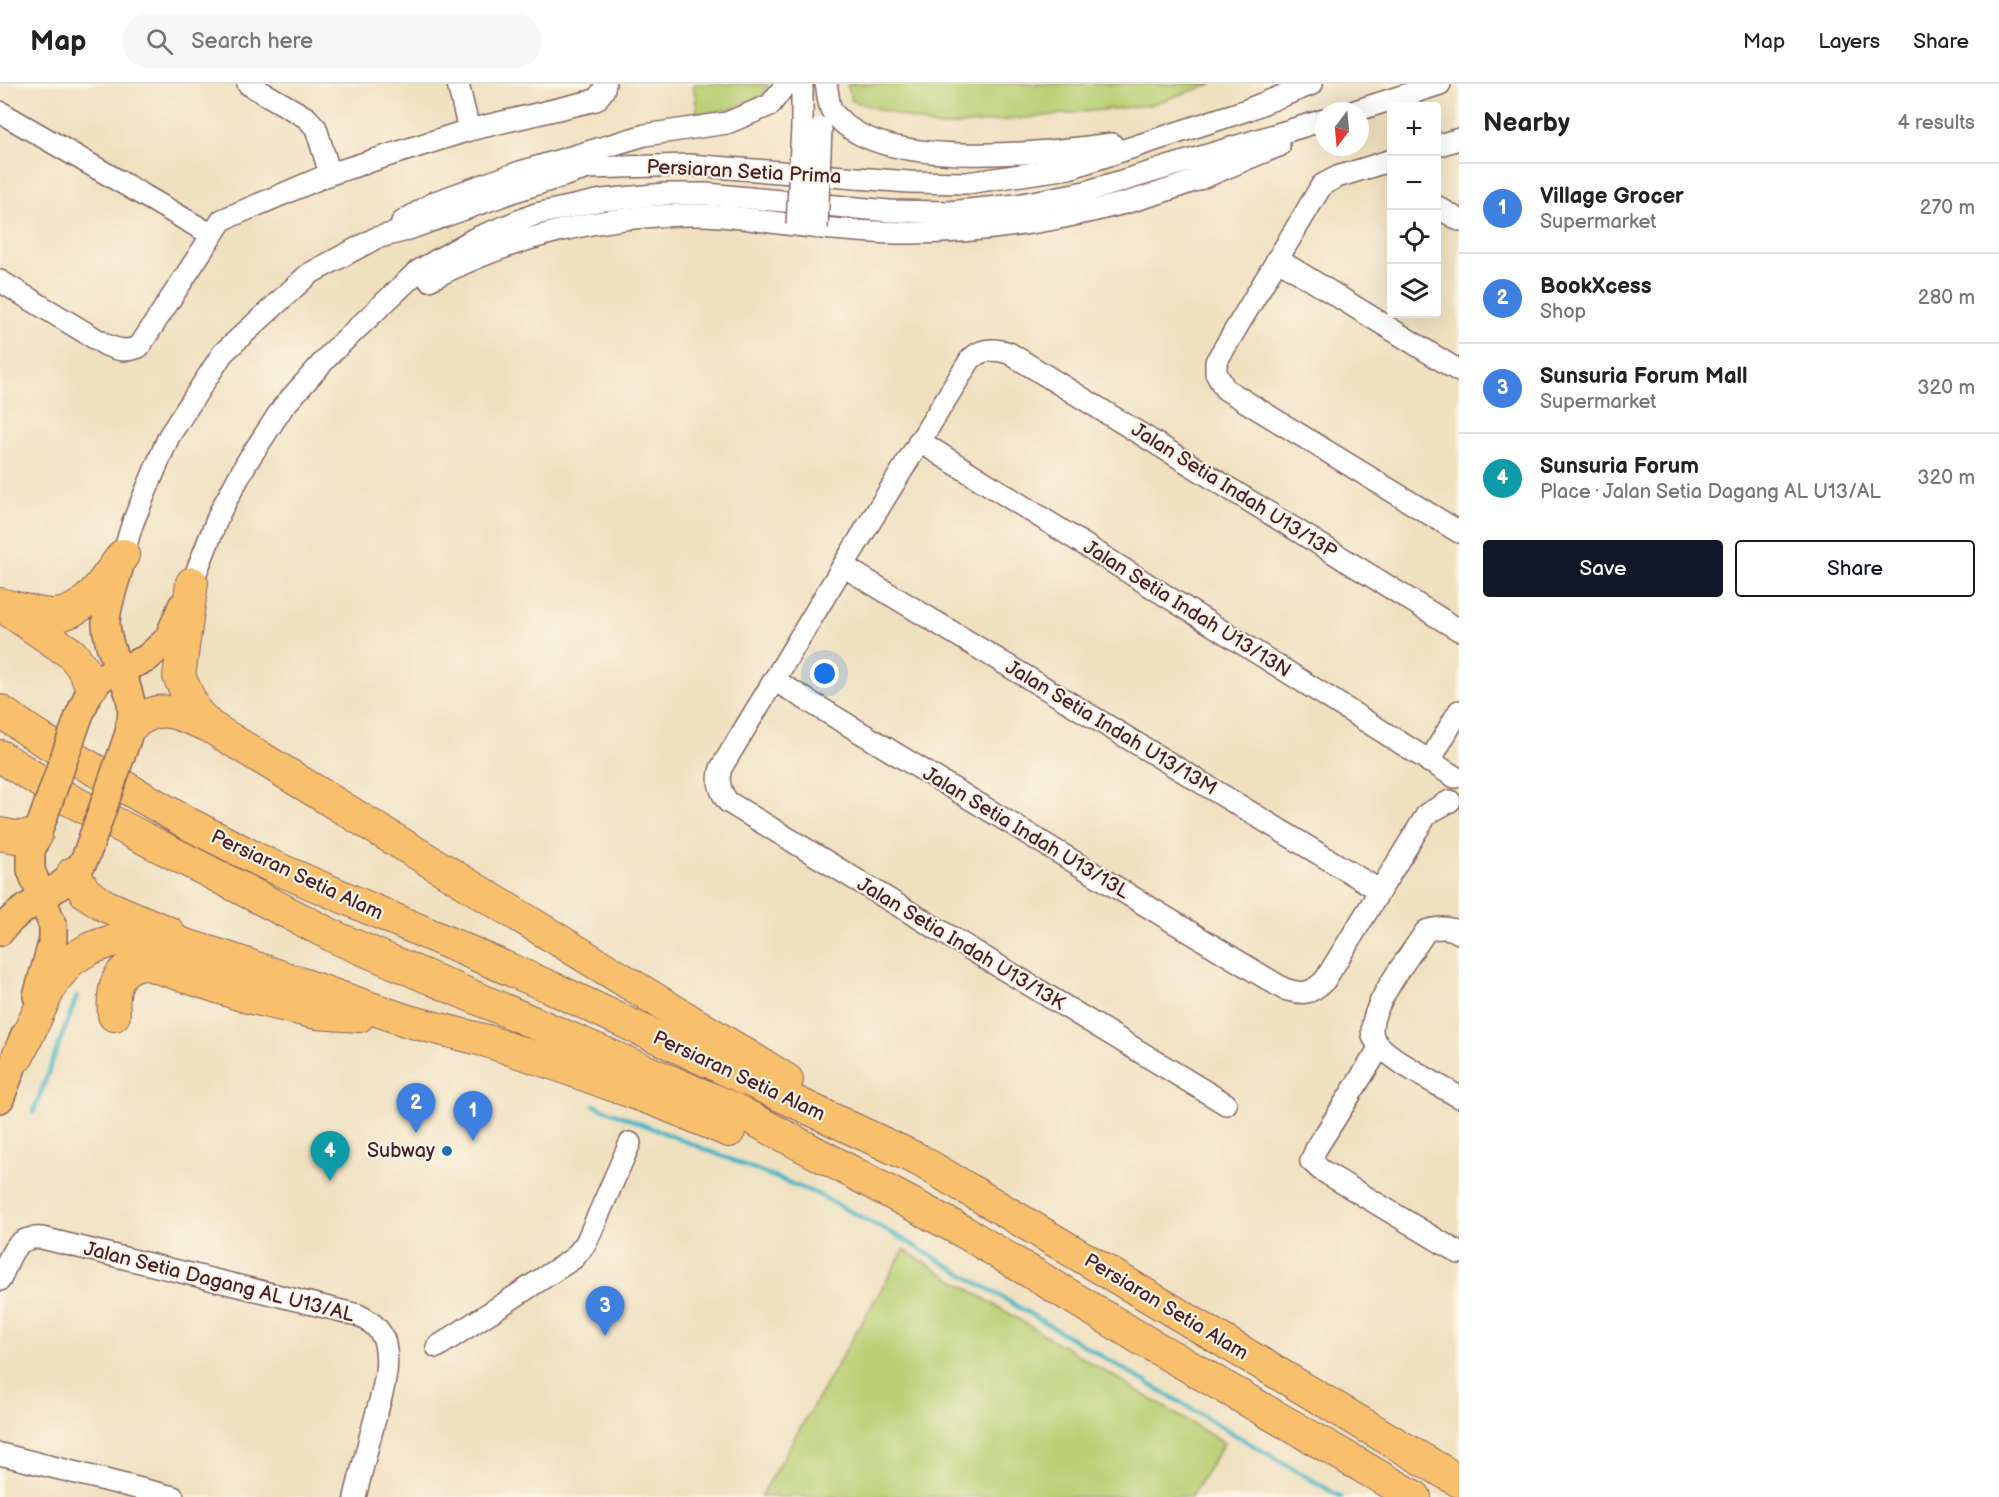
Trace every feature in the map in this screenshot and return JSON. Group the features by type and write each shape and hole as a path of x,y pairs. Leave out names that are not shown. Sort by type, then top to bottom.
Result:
{"highway":[{"path":"0,604 54,616 74,610 86,602 123,555"},
{"path":"192,583 180,676 195,711 209,726"},
{"path":"0,604 72,654 92,686"},
{"name":"Persiaran Setia Alam","path":"0,711 40,739 189,824 267,864 550,987 919,1161 1459,1481"},
{"path":"130,732 144,716 154,711 172,712 209,726 919,1161"},
{"name":"Persiaran Setia Alam","path":"0,756 68,799 337,938 732,1108 964,1232 1143,1340 1415,1497"},
{"path":"0,834 16,837 39,829"},
{"path":"73,873 86,893 106,906 228,958"},
{"path":"18,1056 52,983 71,960 92,948 121,938 163,938 228,958 408,1021 487,1041 662,1103 964,1232 986,1259 1214,1397 1389,1497"},
{"path":"114,1015 113,1001 116,983 125,970 135,964 146,963 248,997 316,1013 408,1021"}],"main road":[{"path":"0,932 20,910 42,898 84,861 130,732 130,694 109,646 106,621 123,555"},
{"path":"0,1099 18,1056 49,962 53,926 31,870 31,851 79,716 92,686 106,675 146,659 168,639 192,583"}],"street":[{"path":"248,84 307,118 316,128 330,174"},
{"path":"458,84 469,130"},
{"path":"376,238 435,202 520,172 645,135 727,123 770,105 786,84"},
{"path":"802,84 812,127"},
{"path":"807,226 812,127 824,84"},
{"path":"824,84 831,111 848,127 876,142 919,152 1054,152 1169,136"},
{"name":"Persiaran Setia Prima","path":"123,555 133,522 169,436 223,353 309,274 376,238 403,231 515,190 588,168 689,165 909,182 967,183 1068,168 1244,111 1312,84"},
{"path":"1369,110 1440,84"},
{"path":"0,281 106,345 117,350 129,351 139,347 222,220 330,174 600,92"},
{"path":"1369,107 1397,99"},
{"path":"0,112 212,235"},
{"name":"Persiaran Setia Prima","path":"192,583 220,512 246,462 283,407 332,352 418,271 474,239 536,214 602,200 665,194 707,194 890,211 949,212 1017,205 1085,192 1315,123"},
{"path":"386,301 459,265 570,227 630,217 700,215 807,226 911,233 1019,225 1066,217 1114,205 1190,182 1315,132"},
{"path":"1441,145 1459,139"},
{"path":"1387,162 1337,177 1322,185 1216,362 1215,373 1225,389 1459,532"},
{"path":"1441,209 1459,220"},
{"path":"1277,259 1459,371"},
{"name":"Jalan Setia Indah U13/13P","path":"919,441 975,354 994,350 1009,352 1459,630"},
{"path":"774,680 919,441"},
{"name":"Jalan Setia Indah U13/13N","path":"919,441 1429,762 1457,776"},
{"name":"Jalan Setia Indah U13/13M","path":"843,566 1379,890"},
{"name":"Jalan Setia Indah U13/13K","path":"774,680 721,768 718,776 720,786 728,802 1226,1104"},
{"name":"Jalan Setia Indah U13/13L","path":"774,680 1279,986 1296,993 1314,991 1325,980 1379,890"},
{"path":"1429,762 1459,711"},
{"path":"1379,890 1427,814 1454,807 1450,784 1457,776"},
{"path":"1459,933 1454,929 1437,927 1426,931 1381,999 1372,1025 1376,1042 1397,1060 1459,1097"},
{"path":"1376,1042 1311,1161 1321,1170 1459,1253"},
{"path":"437,1347 574,1258 586,1243 630,1143"},
{"name":"Jalan Setia Dagang AL U13/AL","path":"0,1280 14,1249 26,1238 42,1238 358,1315 370,1320 385,1342 387,1355 385,1383 355,1497"},
{"path":"0,1454 173,1497"}],"green space":[{"path":"693,84 768,84 761,96 731,109 698,114"},
{"path":"847,84 1213,84 1149,105 939,127 852,101"},
{"path":"904,1250 1224,1443 1191,1497 760,1497"}],"waterway":[{"path":"33,1113 77,996"},
{"path":"594,1105 817,1194 903,1239 1341,1497"}],"place":[{"name":"BookXcess","path":"416,1133"},
{"name":"Village Grocer","path":"473,1141"},
{"name":"Subway","path":"447,1151"},
{"name":"Sunsuria Forum","path":"330,1181"},
{"name":"Sunsuria Forum Mall","path":"605,1336"}]}
